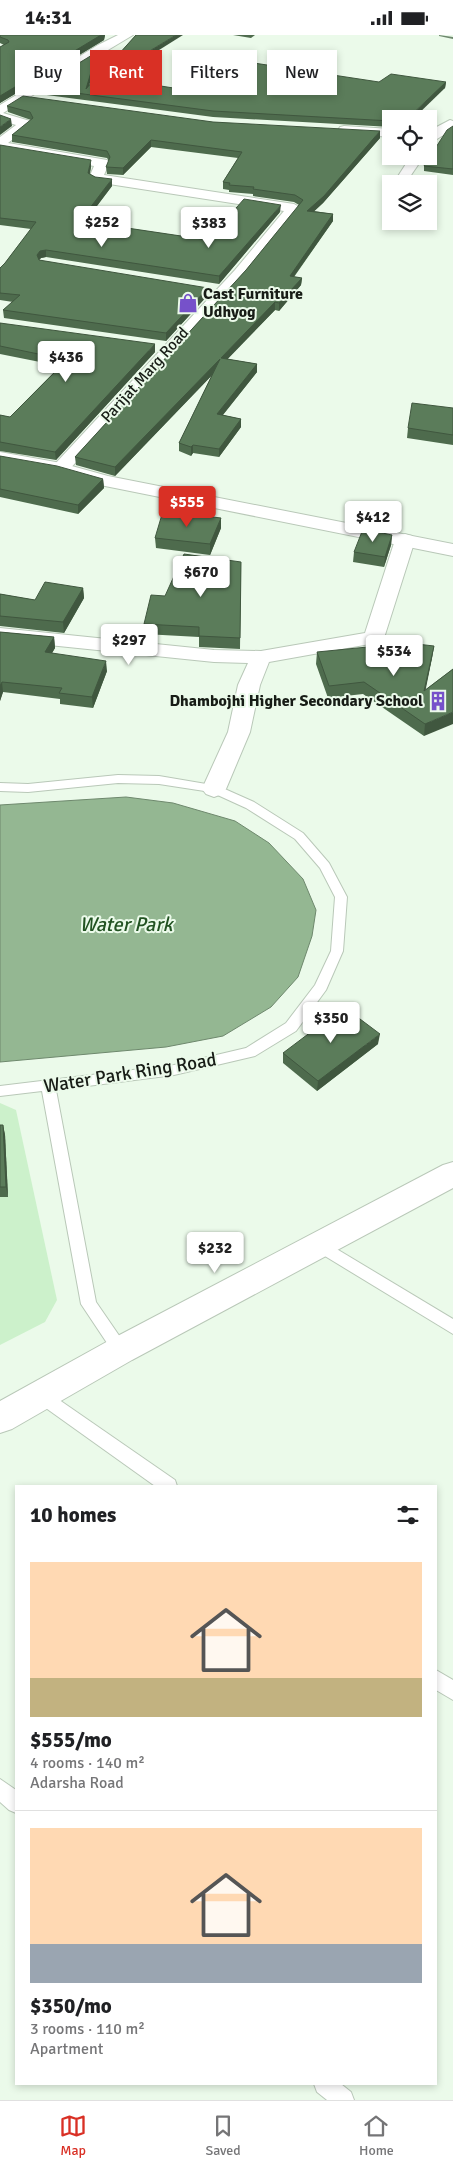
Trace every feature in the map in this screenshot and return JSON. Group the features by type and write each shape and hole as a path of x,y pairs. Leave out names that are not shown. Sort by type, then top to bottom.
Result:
{"street":[{"path":"0,109 102,47 127,35"},
{"path":"22,97 41,100"},
{"name":"Parijat Marg Road","path":"0,117 26,125 0,144"},
{"path":"437,133 452,123"},
{"path":"332,130 382,133"},
{"name":"Parijat Marg Road","path":"0,144 102,163 96,179 294,208 240,273 221,291 61,468"},
{"path":"202,288 221,291"},
{"path":"150,346 170,348"},
{"path":"0,457 61,468 105,481 453,550"},
{"path":"0,634 214,656 261,657 374,638 405,541"},
{"path":"214,789 239,732 249,685 261,657"},
{"path":"0,1418 121,1350 453,1174"}],"lane":[{"name":"Water Park Ring Road","path":"0,787 28,787 118,779 159,779 214,789 250,805 299,836 325,866 341,897 338,951 321,987 291,1027 250,1052 174,1070 0,1091"},
{"path":"48,1086 89,1304 121,1350"},
{"path":"320,1245 453,1327"},
{"path":"42,1395 167,1485"},
{"path":"437,1680 453,1691"},
{"path":"0,1789 15,1802"},
{"path":"327,2085 343,2100"}],"shaded area":[{"path":"0,1103 16,1110 57,1300 45,1322 0,1345"}],"water":[{"name":"Water Park","path":"126,797 173,803 235,821 269,843 303,879 316,910 312,936 298,977 271,1007 223,1036 166,1047 0,1062 0,805"}],"building":[{"path":"0,35 101,35 76,50 15,50 15,87 0,96 0,47 9,42 0,37"},
{"path":"136,35 176,35 151,50 122,50"},
{"path":"90,56 90,76 86,89 90,84 90,95 80,94 80,62"},
{"path":"257,63 267,65 267,95 337,95 337,76 379,82 391,74 446,82 416,110 382,110 382,120 213,111 91,95 162,95 162,86 172,88 172,95 257,95"},
{"path":"23,96 213,122 380,131 324,196 307,211 333,214 290,276 302,278 279,303 275,302 221,358 257,364 217,414 241,419 219,449 193,445 191,447 179,443 220,359 115,467 75,457 246,270 303,200 295,195 253,189 254,187 229,185 230,183 223,182 242,152 151,140 123,168 106,167 110,157 107,151 12,135 33,118 30,112 7,106"},
{"path":"0,115 11,119 0,127"},
{"path":"453,126 453,169 424,166 437,165 437,146 447,130"},
{"path":"0,145 91,160 88,173 95,177 112,179 80,221 208,240 244,199 281,205 219,276 46,250 40,251 37,255 39,260 208,288 166,333 3,310 20,295 0,293 0,268 36,222 0,218"},
{"path":"0,323 155,344 55,452 0,442 0,415 10,417 67,360 0,346"},
{"path":"412,403 453,408 453,435 408,428"},
{"path":"0,456 57,466 103,479 78,505 0,489"},
{"path":"163,511 221,518 210,544 155,538"},
{"path":"363,529 392,535 385,557 354,552"},
{"path":"184,554 241,562 240,638 199,636 199,627 144,624 151,595 165,596"},
{"path":"45,582 83,588 63,622 0,616 0,594 35,600"},
{"path":"0,632 54,637 45,652 106,661 92,697 59,693 62,688 2,682 0,686"},
{"path":"408,643 434,646 424,691 453,669 453,712 425,724 364,682 329,686 317,652"},
{"path":"344,1007 380,1034 318,1081 283,1053"},
{"path":"0,1125 3,1125 6,1187 0,1187"}],"waterway":[{"path":"441,35 453,38"}],"place":[{"name":"Cast Furniture Udhyog","path":"188,303"},
{"name":"Dhambojhi Higher Secondary School","path":"438,701"}]}
